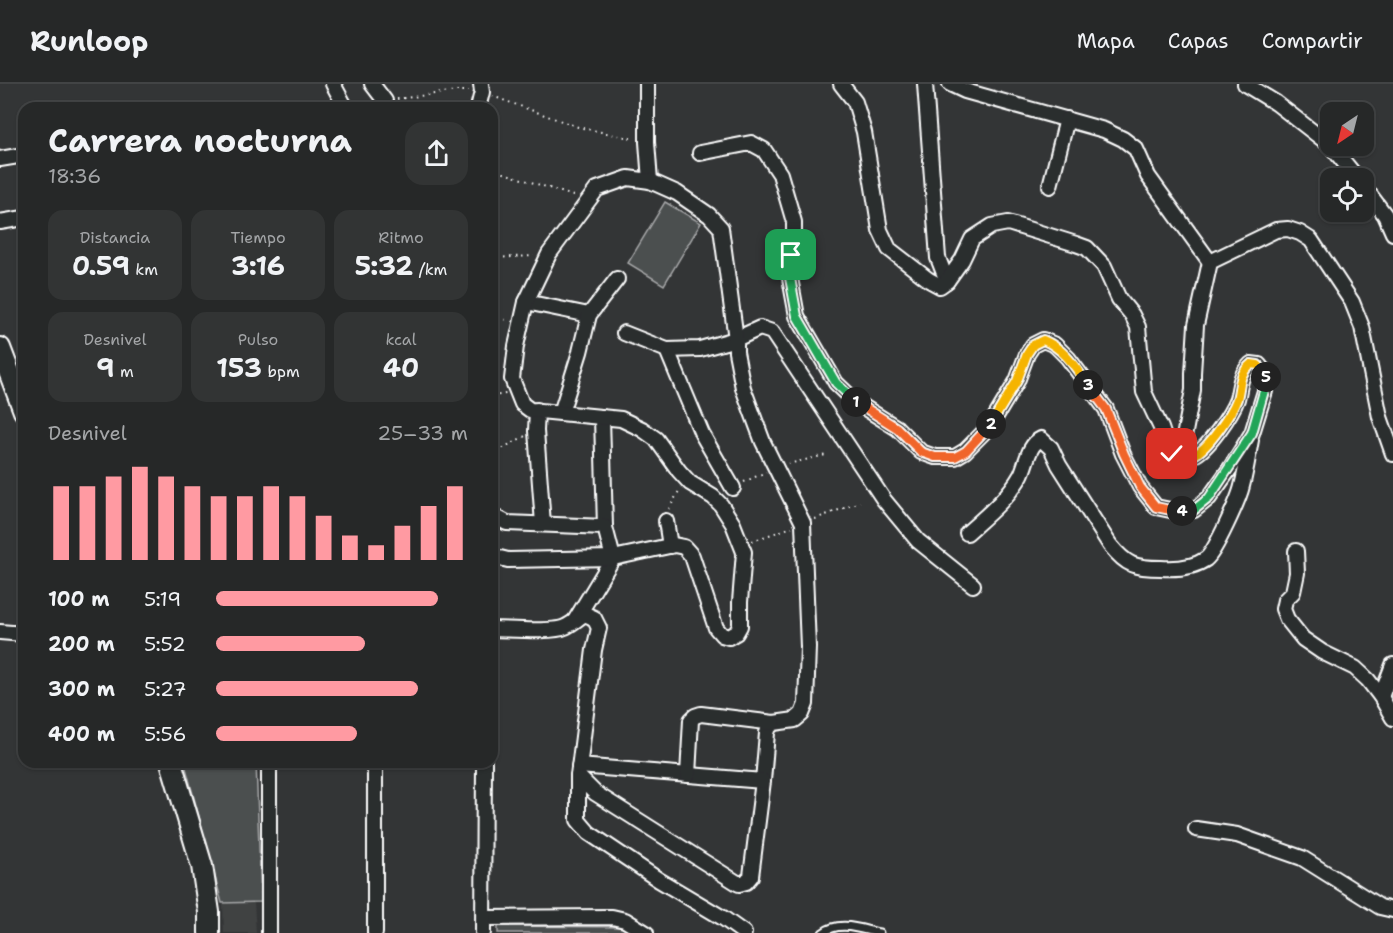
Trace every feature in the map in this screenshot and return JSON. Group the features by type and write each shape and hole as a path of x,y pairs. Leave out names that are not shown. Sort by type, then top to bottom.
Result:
{"street":[{"path":"333,84 343,102"},
{"path":"372,84 383,102"},
{"path":"647,84 650,181"},
{"path":"841,84 855,102 864,132 880,230 889,249 929,280 940,286 962,260 972,239 992,226 1008,224 1087,248 1104,266 1119,299 1138,327 1144,392 1172,454 1180,458 1196,454 1213,438 1227,418 1236,400 1241,377 1251,364 1258,365 1266,373 1242,488 1219,540 1207,558 1196,564 1183,568 1164,568 1127,563 1110,545 1059,465 1051,448 1041,439 1033,445 1014,487 967,533"},
{"path":"926,84 938,258 947,280"},
{"path":"950,84 965,91 1104,130 1123,139 1136,149 1148,176 1210,262 1196,325 1193,390 1180,458"},
{"path":"1245,84 1276,103 1320,137"},
{"path":"1050,186 1067,119"},
{"path":"700,153 751,143 764,150 780,174 794,222 790,278 797,316 836,383 857,402 897,428 921,452 935,457 955,457 966,451 990,426 1017,381 1027,354 1033,345 1043,340 1055,345 1068,358 1106,409 1140,487 1156,507 1175,511 1194,510 1209,498 1252,433"},
{"path":"0,159 18,156"},
{"path":"1340,156 1349,168"},
{"path":"498,558 508,560 613,558 674,545 684,548 692,556 716,628 722,635 729,637 736,633 740,626 744,552 733,524 721,505 713,497 690,483 656,440 642,429 621,419 530,410 522,404 512,379 516,346 526,302 549,254 597,189 628,178 650,181 677,193 710,215 721,228 736,352 743,388 763,442 803,524 808,647 806,704 802,714 795,720 774,723 700,714 695,716 691,720 688,775"},
{"path":"1374,200 1385,215 1393,233"},
{"path":"0,222 18,219"},
{"path":"1210,262 1276,230 1288,229 1311,240 1352,302 1362,327 1380,417 1393,454"},
{"path":"561,413 589,315 617,279"},
{"path":"526,302 589,315"},
{"path":"624,333 667,350 700,349 736,339 760,328 772,332 884,500 918,541 973,585"},
{"path":"0,348 18,395"},
{"path":"667,350 702,434 733,488"},
{"path":"537,410 536,431 543,524"},
{"path":"576,619 613,558 605,527 602,417"},
{"path":"498,518 507,523 605,527"},
{"path":"666,521 670,546"},
{"path":"1296,551 1297,573 1293,592 1285,600 1283,609 1287,619 1303,639 1322,652 1354,668 1368,680 1393,718"},
{"path":"498,629 554,630 564,627 585,614 594,618 599,628 594,650 579,771 578,820 590,833 659,880 744,933"},
{"path":"0,632 18,634"},
{"path":"1381,697 1393,665"},
{"path":"579,771 595,793 739,884 746,882 751,876 767,733 769,727 774,723"},
{"path":"173,768 202,866 209,912 209,933"},
{"path":"268,933 269,768"},
{"path":"375,768 375,933"},
{"path":"483,933 484,768"},
{"path":"579,771 688,775 763,781"},
{"path":"1196,829 1237,835 1302,858 1380,907 1393,910"},
{"path":"484,918 612,917 625,920 646,933"}],"lane":[{"path":"823,933 833,926 845,926 879,933"}],"path":[{"path":"400,102 481,88 579,127 647,142"},
{"path":"498,171 587,201"},
{"path":"498,258 549,254"},
{"path":"498,320 521,320"},
{"path":"498,451 536,431"},
{"path":"666,521 668,511 686,479"}],"shaded area":[{"path":"665,202 701,223 664,285 628,263"},
{"path":"186,768 256,768 261,902 222,903"},
{"path":"254,902 256,933 224,933 223,903"},
{"path":"498,926 624,927 637,933 498,933"}],"route":[{"path":"791,255 790,278 797,316 836,383 857,402 897,428 921,452 935,457 955,457 966,451 990,426 1017,381 1027,354 1033,345 1043,340 1055,345 1068,358 1106,409 1140,487 1156,507 1175,511 1194,510 1209,498 1252,433 1264,391 1266,373 1258,365 1251,364 1241,377 1236,400 1227,418 1213,438 1196,454 1180,458 1172,454"}]}
